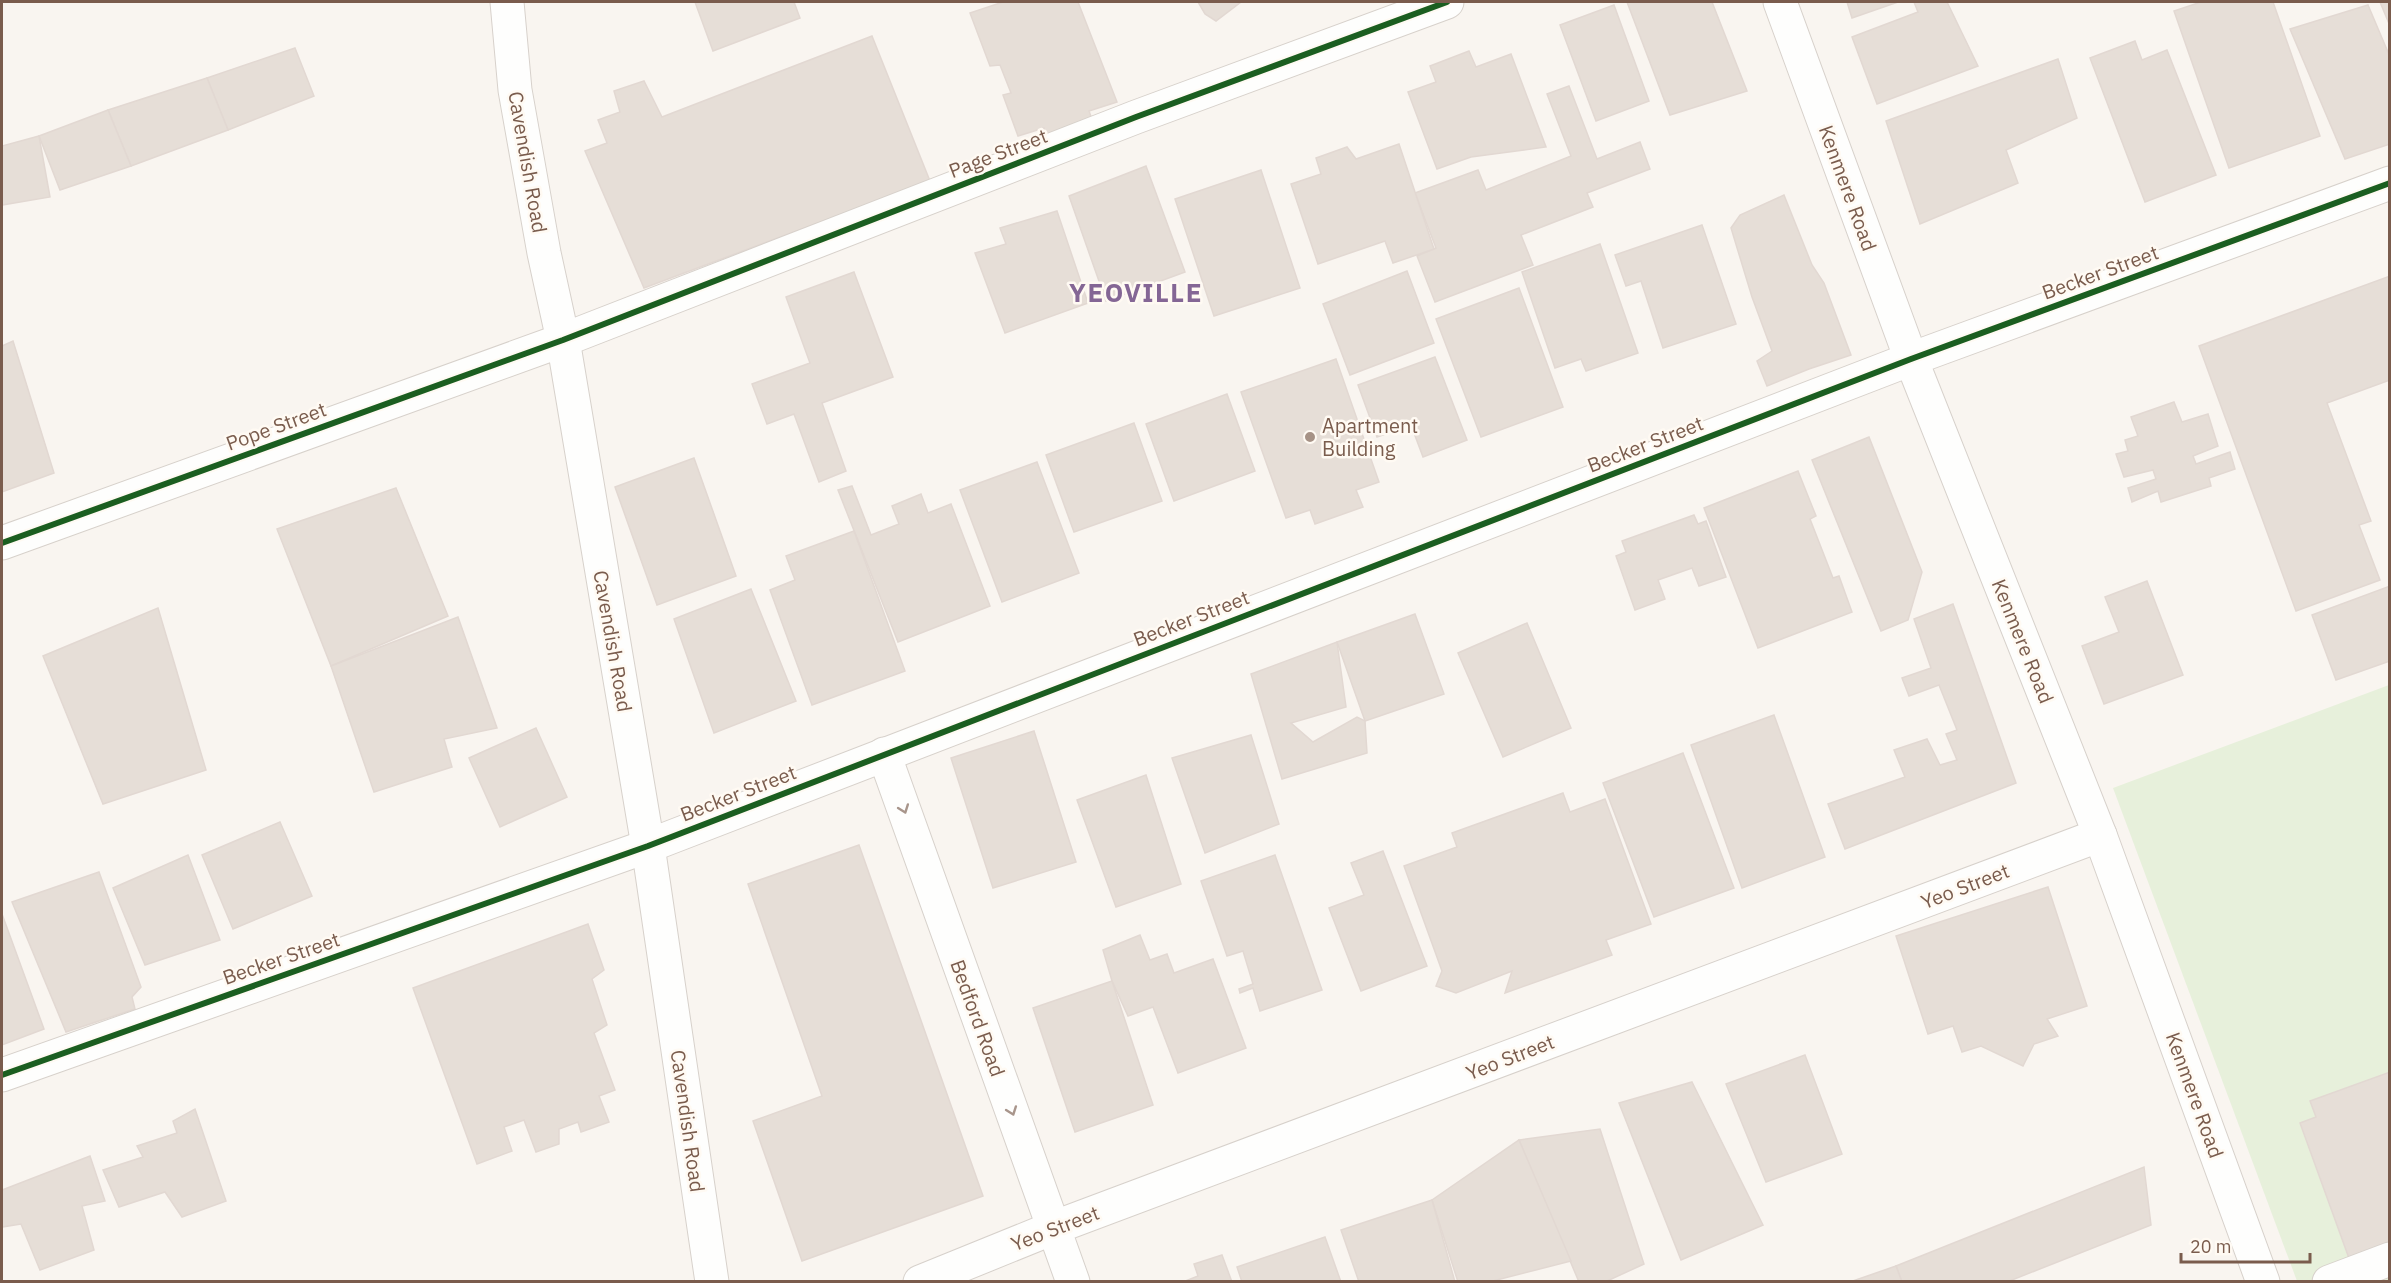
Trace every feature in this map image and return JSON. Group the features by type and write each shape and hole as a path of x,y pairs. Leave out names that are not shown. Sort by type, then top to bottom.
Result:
{"street":[{"name":"Cavendish Road","path":"507,2 515,90 544,253 563,340 648,846 712,1281"},
{"name":"Page Street","path":"563,340 1136,117 1447,2"},
{"name":"Kenmere Road","path":"1780,2 1911,359 2100,835 2263,1281"},
{"name":"Becker Street","path":"2,1075 648,846 1911,359 2390,183"},
{"name":"Pope Street","path":"2,543 563,340"},
{"name":"Bedford Road","path":"884,754 1073,1281"},
{"name":"Yeo Street","path":"920,1281 1053,1228 2100,835"},
{"path":"2329,1281 2390,1259"}],"green space":[{"path":"2389,685 2389,1281 2297,1281 2113,788"}],"building":[{"path":"695,2 794,2 800,18 713,51"},
{"path":"1003,2 1078,2 1117,102 1089,111 1093,122 1048,141 1044,128 1018,136 1003,95 1011,93 1000,65 990,66 970,13"},
{"path":"1198,2 1241,2 1216,21 1205,14"},
{"path":"1627,2 1712,2 1747,91 1670,115"},
{"path":"1847,2 1898,2 1852,18"},
{"path":"1914,2 1947,2 1978,66 1877,104 1852,37 1918,12"},
{"path":"2201,2 2273,2 2320,136 2229,168 2174,11"},
{"path":"2380,2 2390,2 2390,26"},
{"path":"1614,5 1649,101 1596,121 1560,25"},
{"path":"2368,5 2390,57 2390,144 2345,159 2290,29"},
{"path":"872,36 930,181 644,288 585,151 607,143 598,120 620,112 614,91 644,81 662,117"},
{"path":"2135,41 2142,60 2167,50 2216,175 2145,202 2090,58"},
{"path":"295,48 314,96 228,130 207,78"},
{"path":"1469,51 1476,67 1511,54 1546,147 1471,157 1437,169 1408,92 1436,82 1430,66"},
{"path":"2058,59 2077,118 2006,150 2018,183 1920,224 1886,121"},
{"path":"207,78 228,130 131,166 108,110"},
{"path":"1569,86 1597,159 1640,142 1650,169 1587,193 1593,207 1521,235 1533,265 1435,302 1417,256 1436,248 1415,193 1478,170 1486,190 1571,156 1547,94"},
{"path":"108,110 131,166 60,190 39,136"},
{"path":"39,136 50,197 2,205 2,146"},
{"path":"1399,144 1434,249 1393,263 1385,241 1318,264 1291,184 1321,174 1316,158 1347,147 1356,159"},
{"path":"1146,166 1185,272 1106,301 1069,196"},
{"path":"1261,170 1300,288 1214,316 1175,199"},
{"path":"1784,195 1812,265 1824,283 1851,355 1767,386 1757,361 1772,351 1752,297 1731,228 1740,215"},
{"path":"1057,211 1088,303 1005,333 975,253 1006,244 1000,228"},
{"path":"1702,225 1736,324 1663,348 1641,281 1626,286 1615,255"},
{"path":"1600,244 1638,353 1586,371 1581,359 1555,368 1522,272"},
{"path":"1407,271 1434,343 1350,375 1323,304"},
{"path":"854,272 893,377 822,403 846,471 819,482 794,414 767,424 752,384 810,363 786,297"},
{"path":"2390,276 2390,380 2327,403 2371,521 2359,525 2380,580 2296,611 2199,346"},
{"path":"1519,288 1563,407 1481,437 1436,319"},
{"path":"13,341 54,473 2,492 2,346"},
{"path":"1435,357 1467,440 1423,457 1411,425 1377,437 1358,385"},
{"name":"Apartment Building","path":"1336,359 1379,482 1356,490 1363,507 1315,524 1310,510 1286,518 1241,392"},
{"path":"1227,394 1255,471 1174,501 1146,424"},
{"path":"2174,402 2182,422 2208,414 2218,446 2193,456 2196,464 2230,452 2235,469 2209,478 2211,486 2161,502 2158,491 2132,502 2128,488 2156,479 2153,470 2124,477 2116,454 2128,451 2125,440 2138,436 2131,417"},
{"path":"1134,423 1162,501 1074,532 1046,455"},
{"path":"1869,437 1922,572 1908,620 1881,631 1812,460"},
{"path":"694,458 736,576 657,605 615,487"},
{"path":"1037,462 1079,573 1002,602 960,490"},
{"path":"1798,471 1816,516 1810,519 1833,578 1839,576 1852,612 1758,648 1704,508"},
{"path":"852,486 871,535 899,524 892,506 921,494 928,513 951,504 990,606 898,642 838,490"},
{"path":"396,488 448,616 331,666 277,529"},
{"path":"1694,515 1698,524 1706,521 1726,577 1699,586 1692,568 1658,580 1665,599 1635,610 1616,556 1626,552 1622,541"},
{"path":"854,531 905,671 812,705 770,590 795,580 786,556"},
{"path":"2147,581 2183,675 2104,704 2082,646 2119,632 2105,597"},
{"path":"2390,586 2390,661 2336,680 2312,615"},
{"path":"751,589 796,701 714,733 674,619"},
{"path":"1953,604 2016,783 1845,849 1828,804 1905,777 1894,750 1927,739 1940,765 1957,760 1946,734 1957,730 1939,685 1909,696 1902,678 1931,668 1914,619"},
{"path":"158,608 206,770 103,804 43,656"},
{"path":"1415,614 1444,694 1365,721 1337,642"},
{"path":"458,617 497,728 444,739 452,767 374,792 331,666"},
{"path":"1527,623 1571,728 1503,757 1458,653"},
{"path":"1337,642 1346,707 1291,723 1313,742 1357,717 1365,721 1367,753 1282,779 1251,674"},
{"path":"1774,715 1825,857 1742,888 1691,745"},
{"path":"536,728 567,797 500,827 469,758"},
{"path":"1034,731 1076,862 993,888 951,758"},
{"path":"1251,735 1279,824 1205,853 1172,758"},
{"path":"1683,753 1734,888 1654,917 1603,783"},
{"path":"1146,775 1181,884 1116,907 1077,800"},
{"path":"1563,793 1570,812 1605,799 1651,924 1606,940 1612,955 1505,993 1512,971 1456,993 1436,986 1442,971 1404,866 1457,847 1452,833"},
{"path":"280,822 312,896 233,929 202,855"},
{"path":"859,845 983,1196 802,1261 753,1121 822,1096 748,884"},
{"path":"1383,851 1427,966 1361,991 1329,908 1364,895 1351,863"},
{"path":"188,855 220,940 145,965 113,888"},
{"path":"1275,855 1322,990 1260,1011 1253,988 1240,993 1239,989 1253,984 1243,951 1227,956 1201,881"},
{"path":"99,872 141,987 132,997 135,1009 66,1032 12,902"},
{"path":"2048,887 2087,1006 2047,1019 2058,1036 2034,1044 2023,1066 1981,1046 1962,1052 1953,1026 1928,1034 1896,936"},
{"path":"2,914 44,1029 2,1045"},
{"path":"588,924 604,970 592,979 607,1025 594,1033 615,1090 599,1096 609,1122 581,1132 578,1122 559,1129 559,1144 536,1152 524,1120 504,1127 512,1151 477,1164 413,988"},
{"path":"1140,935 1150,960 1167,954 1174,973 1213,959 1246,1048 1178,1073 1153,1007 1128,1016 1112,981 1103,950"},
{"path":"1112,981 1153,1105 1075,1132 1033,1008"},
{"path":"1805,1055 1842,1154 1766,1182 1726,1084"},
{"path":"2390,1072 2390,1247 2350,1261 2300,1123 2316,1117 2310,1101"},
{"path":"1692,1082 1763,1225 1681,1260 1619,1103"},
{"path":"195,1109 226,1201 182,1217 165,1192 119,1207 103,1170 143,1157 137,1146 177,1133 173,1121"},
{"path":"1600,1129 1644,1264 1605,1282 1579,1282 1519,1140"},
{"path":"1519,1140 1571,1261 1489,1282 1458,1282 1432,1200"},
{"path":"90,1156 105,1201 82,1206 94,1250 40,1270 21,1224 2,1227 2,1190"},
{"path":"2144,1167 2151,1225 2007,1282 1902,1282 1896,1266"},
{"path":"1432,1200 1455,1282 1359,1282 1341,1230"},
{"path":"1325,1237 1341,1282 1242,1282 1237,1267"},
{"path":"1222,1255 1232,1282 1183,1282 1198,1276 1194,1264"},
{"path":"1896,1266 1902,1282 1850,1282"}],"cycle path":[{"path":"2,543 563,340 1136,117 1447,2"},
{"path":"2,1075 648,846 1911,359 2390,183"}],"place":[{"name":"Apartment Building","path":"1310,437"}],"district":[{"name":"YEOVILLE","path":"1136,292"}]}
